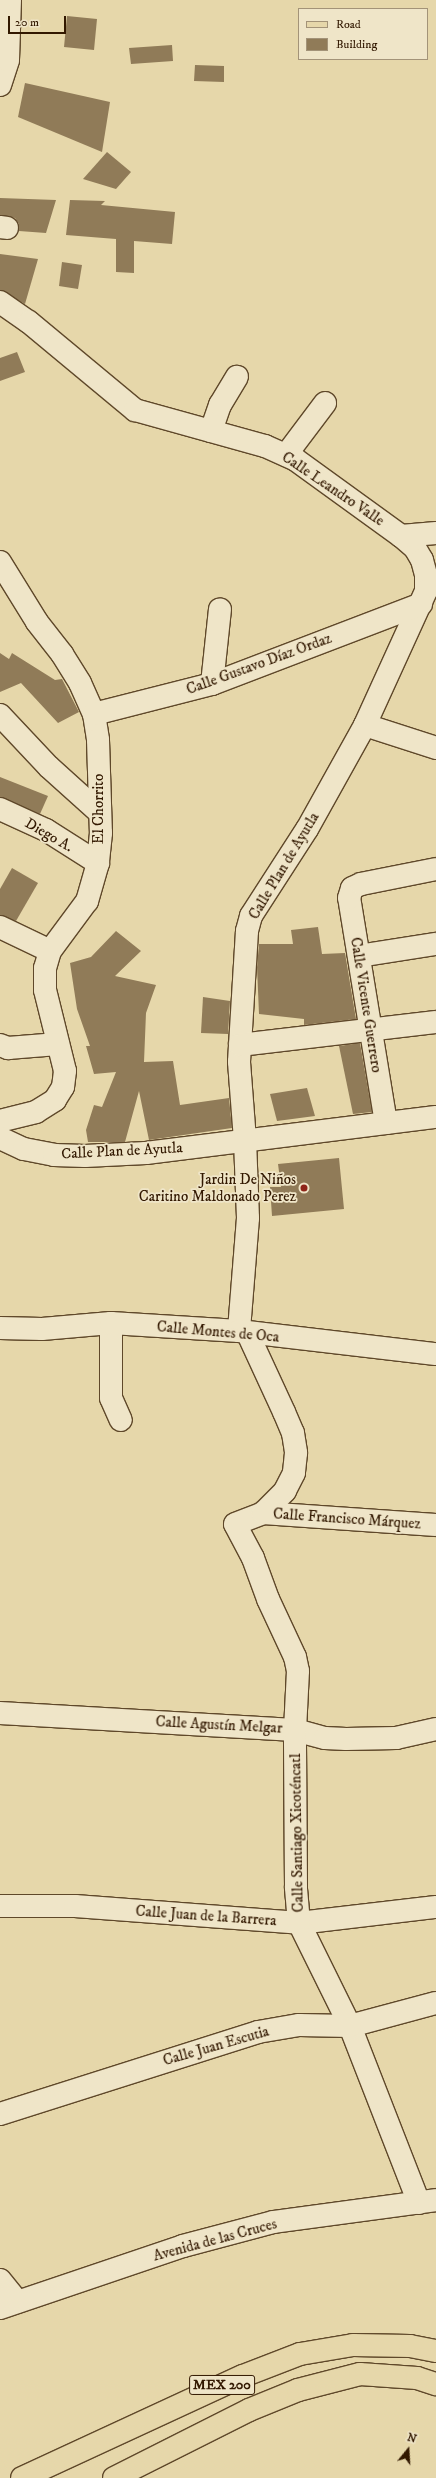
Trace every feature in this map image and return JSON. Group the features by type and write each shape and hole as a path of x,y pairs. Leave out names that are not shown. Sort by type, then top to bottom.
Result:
{"main road":[{"name":"MEX 200","path":"22,2478 243,2376 300,2354 353,2345 410,2346 436,2351"},
{"name":"MEX 200","path":"114,2478 249,2410 298,2390 360,2374 418,2378 436,2384"}],"street":[{"path":"0,84 8,60 10,0"},
{"name":"Calle Leandro Valle","path":"0,302 29,322 135,410 265,446 286,455 296,460 401,536 415,548 422,560 426,575 428,595 365,725"},
{"path":"211,431 220,406 237,377"},
{"path":"286,455 325,403"},
{"path":"401,536 436,533"},
{"name":"El Chorrito","path":"0,562 37,622 66,660 80,683 94,714 98,740 99,812 101,833 98,863 87,901 50,951 45,968 45,990 65,1071 63,1087 55,1100 36,1112 0,1121"},
{"name":"Calle Gustavo Díaz Ordaz","path":"94,714 212,684 428,595"},
{"path":"212,684 220,609"},
{"path":"0,715 49,767 99,812"},
{"path":"365,725 436,748"},
{"name":"Calle Plan de Ayutla","path":"263,1513 285,1491 294,1473 296,1453 293,1433 284,1412 244,1333 248,1218 246,1140 239,1062 247,931 251,916 307,829 365,725"},
{"name":"Diego A.","path":"0,809 46,830 98,863"},
{"name":"Calle Vicente Guerrero","path":"386,1123 369,1031 359,956 349,898 352,888 436,869"},
{"path":"0,927 50,951"},
{"path":"359,956 436,944"},
{"path":"240,1045 436,1022"},
{"path":"0,1045 8,1048 58,1044"},
{"name":"Calle Plan de Ayutla","path":"0,1138 24,1149 54,1155 85,1156 146,1153 436,1117"},
{"path":"111,1323 111,1398 121,1420"},
{"name":"Calle Montes de Oca","path":"0,1328 42,1329 111,1323 244,1333 436,1354"},
{"name":"Calle Francisco Márquez","path":"235,1524 263,1513 436,1525"},
{"name":"Calle Santiago Xicoténcatl","path":"235,1524 253,1558 268,1599 295,1657 298,1671 296,1730 296,1887 299,1923 350,2026 427,2202"},
{"name":"Calle Agustín Melgar","path":"0,1713 296,1730 324,1738 346,1739 396,1738 436,1729"},
{"name":"Calle Juan de la Barrera","path":"0,1906 75,1906 299,1923 436,1907"},
{"name":"Calle Juan Escutia","path":"0,2114 258,2032 298,2025 350,2026 436,2003"},
{"name":"Avenida de las Cruces","path":"9,2305 183,2246 274,2222 427,2202"},
{"path":"0,2280 9,2305"}],"building":[{"path":"67,16 97,19 94,50 64,47"},
{"path":"172,45 173,61 131,64 129,48"},
{"path":"195,65 224,66 224,82 194,81"},
{"path":"25,83 110,102 102,152 18,117"},
{"path":"107,152 131,172 116,189 83,179"},
{"path":"0,198 56,200 46,233 19,231 19,224 15,218 0,215"},
{"path":"70,200 105,201 101,205 175,212 172,244 134,241 134,273 116,272 116,239 66,235"},
{"path":"0,254 38,259 25,304 0,290"},
{"path":"62,262 82,265 78,289 59,286"},
{"path":"17,352 25,372 0,381 0,358"},
{"path":"0,653 9,659 12,653 55,680 62,679 79,712 58,723 21,683 0,692"},
{"path":"0,777 48,796 40,814 0,797"},
{"path":"12,868 38,883 16,921 0,915 0,889"},
{"path":"318,927 322,954 345,953 356,1019 304,1025 304,1019 259,1014 257,967 259,944 293,944 291,930"},
{"path":"116,931 141,951 115,976 156,985 146,1013 144,1062 173,1061 180,1105 229,1098 232,1128 149,1140 139,1091 125,1142 88,1142 86,1130 94,1105 102,1107 116,1072 94,1074 86,1046 90,1046 77,1009 70,963 91,957"},
{"path":"203,997 230,1001 228,1034 201,1033"},
{"path":"360,1043 372,1112 353,1114 339,1046"},
{"path":"307,1088 315,1116 277,1121 270,1094"},
{"name":"Jardin De Niños Caritino Maldonado Perez","path":"339,1158 344,1209 272,1216 270,1187 281,1187 278,1164"}],"place":[{"name":"Jardin De Niños Caritino Maldonado Perez","path":"304,1188"}]}
